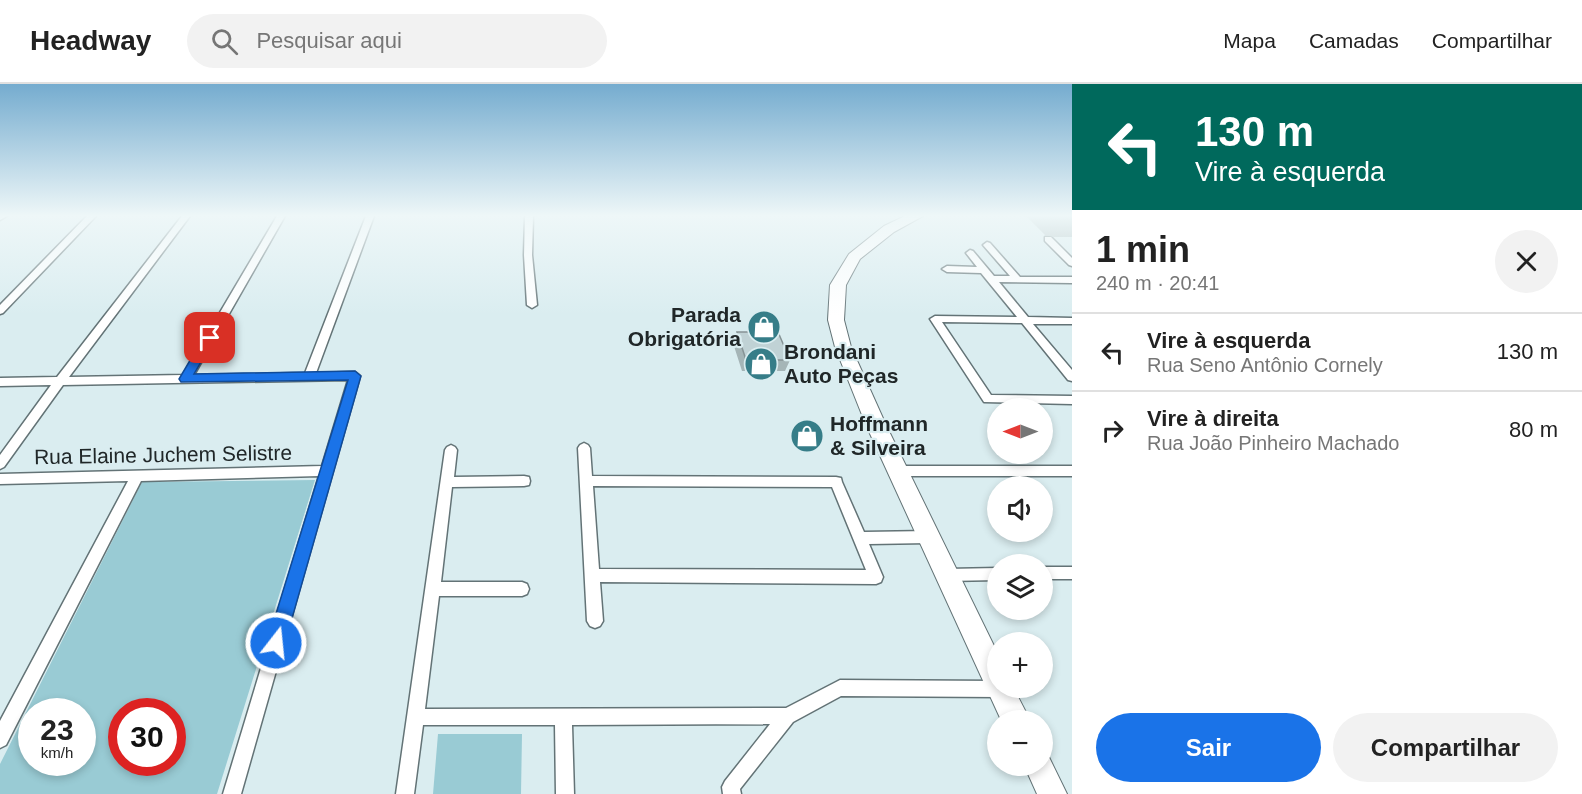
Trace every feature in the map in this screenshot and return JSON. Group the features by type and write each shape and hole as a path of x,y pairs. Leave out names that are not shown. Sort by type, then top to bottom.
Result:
{"main road":[{"path":"864,249 854,257 838,285 836,320 843,347 987,661"},
{"path":"1043,776 1052,794"}],"street":[{"path":"0,311 60,249"},
{"path":"0,464 161,249"},
{"path":"186,379 262,249"},
{"path":"309,376 357,249"},
{"path":"528,249 532,305"},
{"path":"991,249 1017,279"},
{"path":"1058,249 1072,263"},
{"path":"970,253 1072,376"},
{"path":"947,269 984,270"},
{"path":"992,279 1072,280"},
{"path":"1072,321 935,319 988,399 1072,400"},
{"path":"0,382 355,376 232,794"},
{"path":"584,448 595,621"},
{"path":"405,794 451,450"},
{"name":"Rua Elaine Juchem Selistre","path":"0,479 327,471"},
{"path":"898,471 1072,471"},
{"path":"0,739 137,476"},
{"path":"586,481 836,482 876,577 592,575"},
{"path":"447,482 524,482"},
{"path":"859,537 929,537"},
{"path":"1053,573 1072,573"},
{"path":"946,575 987,574"},
{"path":"432,589 522,589"},
{"path":"732,794 731,787 788,716 840,688 987,686"},
{"path":"563,716 565,794"},
{"path":"415,717 788,716"}],"shaded area":[{"path":"315,480 217,794 0,794 0,764 18,728 18,776 96,776 96,698 33,698 142,482"},
{"path":"438,734 522,734 521,794 433,794"}],"building":[{"path":"737,332 778,332 790,360 746,360"}],"place":[{"name":"Parada Obrigatória","path":"764,327"},
{"name":"Brondani Auto Peças","path":"761,364"},
{"name":"Hoffmann & Silveira","path":"807,436"}],"route":[{"path":"210,338 186,379 355,376 276,643"}]}
